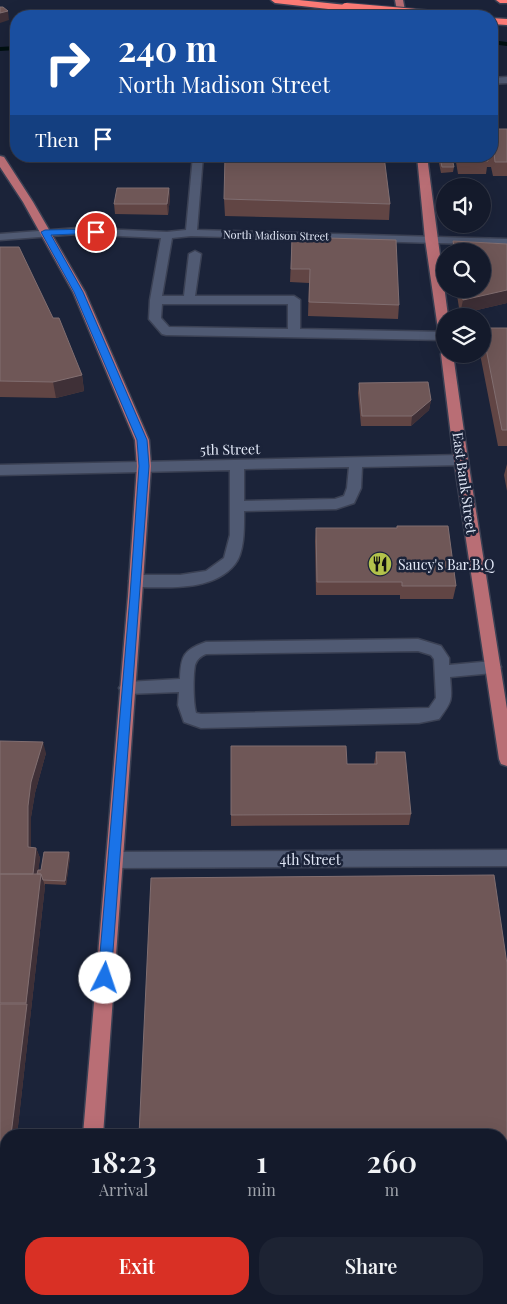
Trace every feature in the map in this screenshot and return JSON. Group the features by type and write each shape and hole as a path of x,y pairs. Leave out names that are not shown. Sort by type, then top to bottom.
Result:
{"highway":[{"path":"275,0 370,10"},
{"path":"500,0 507,0"}],"main road":[{"path":"0,159 79,292 142,440 144,466 136,582 93,1129"},
{"path":"423,162 441,308"},
{"name":"East Bank Street","path":"448,363 461,460 507,759"}],"street":[{"path":"191,233 197,162"},
{"name":"North Madison Street","path":"0,238 45,232 78,231 167,235 191,233 507,242"},
{"path":"167,235 156,300 155,318 166,331 436,336"},
{"path":"189,301 195,254"},
{"path":"156,300 294,300 294,334"},
{"name":"5th Street","path":"0,470 461,460"},
{"path":"236,506 336,504 349,499 354,488 356,462"},
{"path":"136,582 180,581 210,576 230,562 236,534 237,465"},
{"path":"418,645 436,650 441,658 444,700 433,714 419,716 201,720 190,717 186,704 187,686 188,663 195,652 206,648 418,645"},
{"path":"442,672 493,667"},
{"path":"128,688 187,686"},
{"name":"4th Street","path":"114,860 507,858"}],"building":[{"path":"0,7 3,7 8,11 0,13"},
{"path":"498,129 507,129 507,162 498,162"},
{"path":"225,162 385,162 390,204 224,199"},
{"path":"441,162 453,162 454,167 442,167"},
{"path":"117,188 169,188 167,204 114,204"},
{"path":"292,237 396,240 399,305 309,302 310,269 291,269"},
{"path":"453,241 489,243 453,243"},
{"path":"491,243 507,244 507,290 491,294"},
{"path":"0,247 19,247 53,318 59,318 82,375 53,382 0,381"},
{"path":"491,328 507,328 507,430 502,430 489,363 491,363"},
{"path":"428,382 431,400 412,416 362,416 359,383"},
{"path":"397,526 448,526 456,586 402,586 402,582 317,582 316,528 397,528"},
{"path":"0,741 43,742 31,782 28,806 28,847 36,848 33,874 0,874"},
{"path":"231,746 346,746 347,764 377,764 376,752 405,752 411,814 231,815"},
{"path":"44,852 69,852 65,881 43,880 41,874 37,874 38,870 41,870"},
{"path":"0,874 41,874 26,1003 0,1003"},
{"path":"494,875 507,964 507,1129 139,1129 151,878"},
{"path":"0,1004 27,1004 12,1129 0,1129"}],"waterway":[{"path":"498,43 507,44"},
{"path":"0,49 10,48"}],"place":[{"name":"Saucy's Bar.B.Q","path":"380,564"}],"route":[{"path":"96,232 45,232 79,292 142,440 144,466 105,978"}]}
